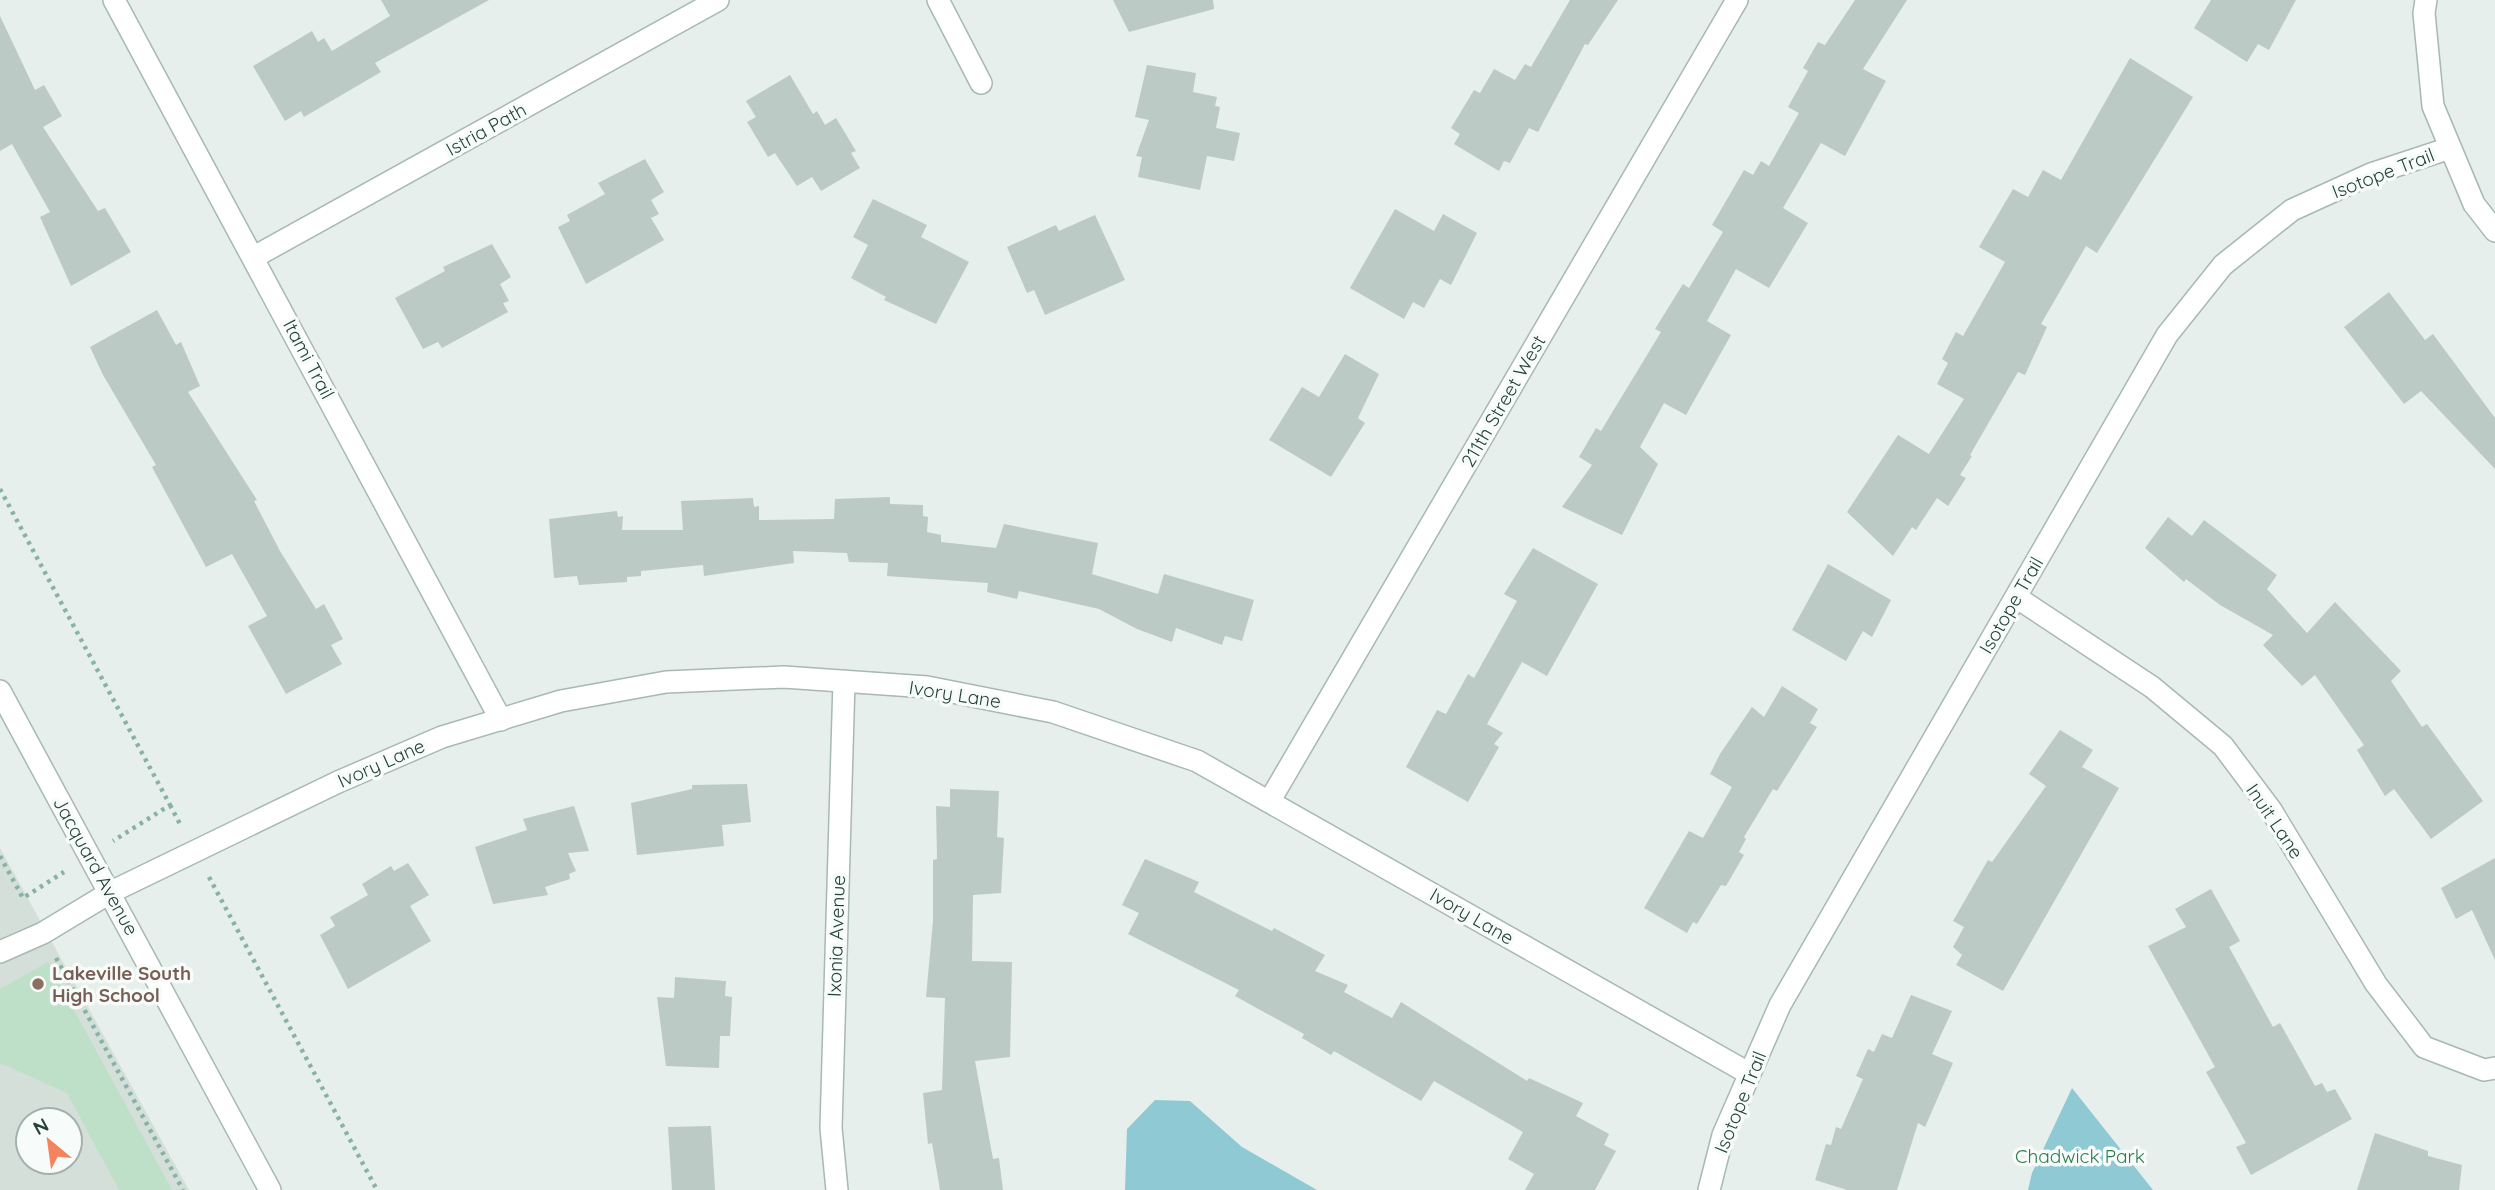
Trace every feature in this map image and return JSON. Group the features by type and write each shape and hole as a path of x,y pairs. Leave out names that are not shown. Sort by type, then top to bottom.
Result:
{"street":[{"name":"Itami Trail","path":"114,0 501,720"},
{"name":"Istria Path","path":"254,257 718,0"},
{"path":"938,0 981,83"},
{"name":"211th Street West","path":"1269,802 1737,0"},
{"path":"2426,0 2424,13 2433,106 2474,204 2495,232"},
{"name":"Isotope Trail","path":"1709,1190 1723,1135 1780,1005 2167,335 2223,265 2292,210 2371,174 2450,148"},
{"name":"Inuit Lane","path":"2016,597 2152,687 2223,746 2271,810 2376,984 2424,1048 2484,1070 2495,1068"},
{"name":"Ivory Lane","path":"0,953 43,933 111,891 430,742 561,701 666,682 784,677 844,681 927,687 1053,712 1197,761 1750,1074"},
{"name":"Ixonia Avenue","path":"837,1190 831,1128 844,681"},
{"name":"Jacquard Avenue","path":"0,691 271,1190"}],"path":[{"path":"0,489 377,1190"},
{"path":"0,856 23,898 170,806"},
{"path":"56,957 183,1190"}],"shaded area":[{"name":"Lakeville South High School","path":"0,848 189,1190 0,1190"}],"green space":[{"path":"48,962 172,1190 119,1190 84,1125 84,1106 74,1106 67,1093 0,1063 0,989"}],"water":[{"name":"Chadwick Park","path":"2072,1088 2153,1190 2028,1190 2032,1173"},
{"path":"1155,1100 1190,1101 1242,1147 1317,1190 1125,1190 1127,1129"}],"building":[{"path":"381,0 489,0 375,63 381,72 304,117 301,111 285,121 253,66 312,31 318,42 324,38 332,51 390,16"},
{"path":"1113,0 1213,0 1214,9 1129,32"},
{"path":"1570,0 1618,0 1588,45 1585,44 1538,132 1529,128 1510,163 1504,161 1499,171 1454,144 1460,134 1451,128 1474,90 1480,93 1494,69 1515,80 1525,64 1531,67"},
{"path":"1855,0 1907,0 1863,69 1886,81 1845,156 1821,143 1783,208 1808,223 1769,288 1736,269 1707,321 1731,335 1686,415 1664,403 1640,447 1658,464 1622,535 1562,507 1592,465 1579,457 1596,428 1601,431 1661,332 1655,329 1683,284 1689,288 1723,232 1712,225 1744,170 1753,175 1761,161 1769,166 1799,113 1788,107 1808,71 1803,68 1818,42 1825,45"},
{"path":"2211,0 2296,0 2269,50 2258,44 2247,62 2194,28"},
{"path":"0,16 35,90 44,85 62,116 43,127 98,211 105,208 131,252 71,286 40,217 50,212 12,144 0,151"},
{"path":"2130,58 2193,97 2097,253 2086,246 2041,324 2047,327 2025,375 2018,372 1970,455 1972,456 1960,475 1966,478 1948,506 1937,498 1916,530 1912,527 1893,556 1847,512 1898,435 1929,454 1964,399 1937,384 1948,363 1942,359 1956,332 1963,336 2005,262 1979,247 2013,189 2028,197 2043,170 2061,180"},
{"path":"1147,65 1196,73 1193,92 1217,97 1215,106 1220,107 1216,128 1240,133 1234,161 1207,156 1200,190 1138,177 1142,157 1136,156 1149,120 1135,117"},
{"path":"790,75 813,114 817,111 825,125 836,118 856,151 851,153 860,168 821,191 812,177 797,186 775,153 768,157 747,122 756,117 746,101"},
{"path":"645,159 664,192 651,200 659,214 651,218 664,240 586,284 558,227 570,221 567,215 605,194 598,183"},
{"path":"873,199 927,225 921,237 969,262 936,324 884,300 886,297 851,278 868,245 853,237"},
{"path":"1395,209 1434,231 1443,214 1477,233 1451,285 1440,279 1424,308 1413,302 1404,319 1350,288"},
{"path":"1095,215 1125,280 1045,315 1034,290 1027,293 1007,247 1056,225 1059,231"},
{"path":"492,244 511,277 500,284 509,301 503,303 508,312 442,348 438,342 423,349 395,298 445,271 443,267"},
{"path":"2389,292 2425,340 2433,334 2495,418 2495,469 2421,391 2404,404 2344,327"},
{"path":"157,310 176,345 181,342 200,386 188,392 257,500 254,501 280,551 316,609 324,604 343,639 331,645 342,664 286,694 248,626 267,616 232,554 206,567 152,467 156,465 103,375 90,347"},
{"path":"1345,354 1379,374 1358,418 1365,423 1331,477 1269,440 1302,387 1319,397"},
{"path":"890,497 890,504 923,505 923,516 928,517 927,532 941,535 941,542 996,548 1004,524 1098,543 1092,574 1158,594 1164,574 1254,600 1242,641 1225,636 1222,645 1176,628 1172,642 1137,629 1099,609 1019,591 1017,599 987,592 988,583 887,576 888,563 849,562 847,553 793,551 794,563 704,576 703,565 641,571 641,576 627,577 627,582 579,585 577,576 554,578 549,519 617,511 618,517 623,516 622,530 683,530 681,501 753,498 754,507 759,506 759,520 834,519 835,499"},
{"path":"2168,517 2192,536 2204,520 2277,575 2267,589 2307,633 2335,602 2401,671 2391,681 2422,727 2427,724 2483,801 2431,839 2394,789 2385,796 2357,750 2364,745 2315,675 2302,686 2263,645 2273,635 2220,605 2186,579 2184,582 2145,548"},
{"path":"1533,548 1598,584 1547,676 1522,662 1487,724 1503,733 1494,744 1499,747 1468,802 1406,767 1437,710 1446,714 1468,674 1474,678 1517,601 1504,594"},
{"path":"1828,564 1891,600 1872,637 1863,631 1846,661 1792,630"},
{"path":"1782,686 1818,709 1810,723 1817,727 1777,791 1773,789 1744,837 1746,839 1739,852 1744,855 1726,886 1721,885 1697,924 1693,922 1687,933 1644,908 1689,831 1703,838 1732,787 1710,774 1720,754 1752,707 1764,717"},
{"path":"2060,730 2093,750 2082,767 2119,788 2003,991 1956,965 1962,955 1953,947 1964,927 1953,921 1988,860 1992,862 2046,786 2029,774"},
{"path":"747,784 751,822 722,825 724,846 637,855 631,803 692,789 692,785"},
{"path":"950,789 999,791 997,837 1004,838 1001,893 973,895 972,961 1012,962 1010,1057 975,1061 993,1159 999,1158 1003,1190 940,1190 932,1143 928,1144 923,1093 942,1090 945,998 926,997 933,921 933,860 937,859 936,806 950,807"},
{"path":"574,806 589,851 568,853 576,871 569,874 570,879 545,887 548,895 493,904 475,847 527,830 523,819"},
{"path":"2495,858 2495,960 2472,910 2456,919 2441,888"},
{"path":"1145,859 1199,882 1194,892 1272,931 1274,928 1325,955 1315,971 1348,985 1344,992 1392,1018 1401,1002 1527,1081 1529,1078 1583,1103 1576,1116 1609,1134 1604,1145 1616,1151 1595,1190 1525,1190 1534,1174 1508,1159 1523,1132 1434,1081 1421,1101 1334,1051 1331,1055 1302,1038 1304,1034 1235,996 1239,990 1128,934 1139,913 1122,905"},
{"path":"408,863 429,895 410,906 431,941 348,989 320,935 335,926 330,917 368,895 362,884 391,866 394,871"},
{"path":"2211,889 2240,941 2229,947 2273,1027 2280,1023 2315,1086 2322,1083 2327,1092 2335,1089 2352,1119 2251,1175 2236,1147 2246,1143 2206,1072 2215,1067 2148,946 2186,927 2175,909"},
{"path":"675,977 726,981 725,996 732,997 730,1036 720,1036 719,1068 666,1066 657,997 674,998"},
{"path":"1911,995 1952,1011 1932,1054 1953,1063 1925,1127 1918,1123 1897,1190 1847,1190 1815,1180 1826,1144 1831,1145 1836,1127 1841,1129 1863,1079 1856,1076 1868,1049 1874,1052 1882,1034 1892,1038"},
{"path":"711,1126 715,1190 672,1190 668,1127"},
{"path":"2375,1133 2428,1151 2428,1156 2462,1165 2459,1190 2357,1190"}],"place":[{"name":"Lakeville South High School","path":"38,984"}]}
